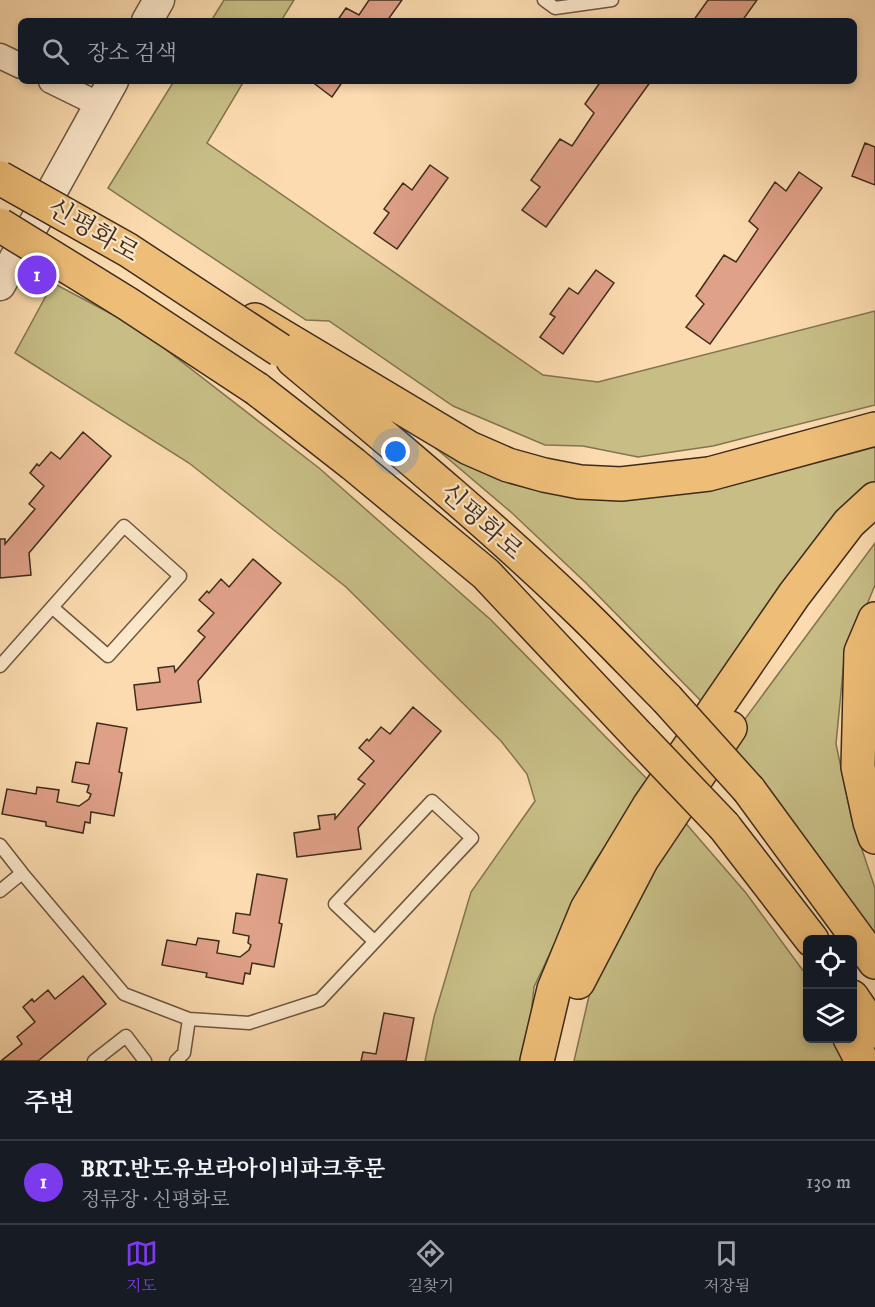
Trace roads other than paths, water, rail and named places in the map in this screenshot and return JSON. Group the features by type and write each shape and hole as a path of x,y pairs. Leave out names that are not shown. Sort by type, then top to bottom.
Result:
{"highway":[{"name":"신평화로","path":"0,178 128,250 284,344 580,612 667,699 749,790 875,962"},
{"name":"신평화로","path":"0,225 128,304 257,389 353,464 486,574 730,834 809,935"},
{"path":"284,344 469,448 508,465 580,482 621,484 709,474 875,429"},
{"path":"537,1061 554,989 587,909 599,888 649,806 794,595 849,523 875,499"},
{"path":"556,1061 572,995 642,859 810,610 865,538 875,530"},
{"path":"875,619 861,652 858,767 875,837"},
{"path":"730,834 803,955"},
{"path":"857,1004 875,1031"},
{"path":"853,1043 862,1061"}],"street":[{"path":"149,18 159,0"},
{"path":"0,56 18,65"},
{"path":"0,285 106,93 65,84"}],"lane":[{"path":"544,0 555,8 612,0"},
{"path":"0,666 124,526 180,576 108,656 53,608"},
{"path":"0,845 124,994 189,1020 249,1023 320,1000 472,838 432,801 335,904 374,941"},
{"path":"0,891 22,873"},
{"path":"176,1061 184,1053 189,1020"},
{"path":"93,1061 126,1036 145,1061"}],"place":[{"name":"BRT.반도유보라아이비파크후문","path":"37,275"}]}
